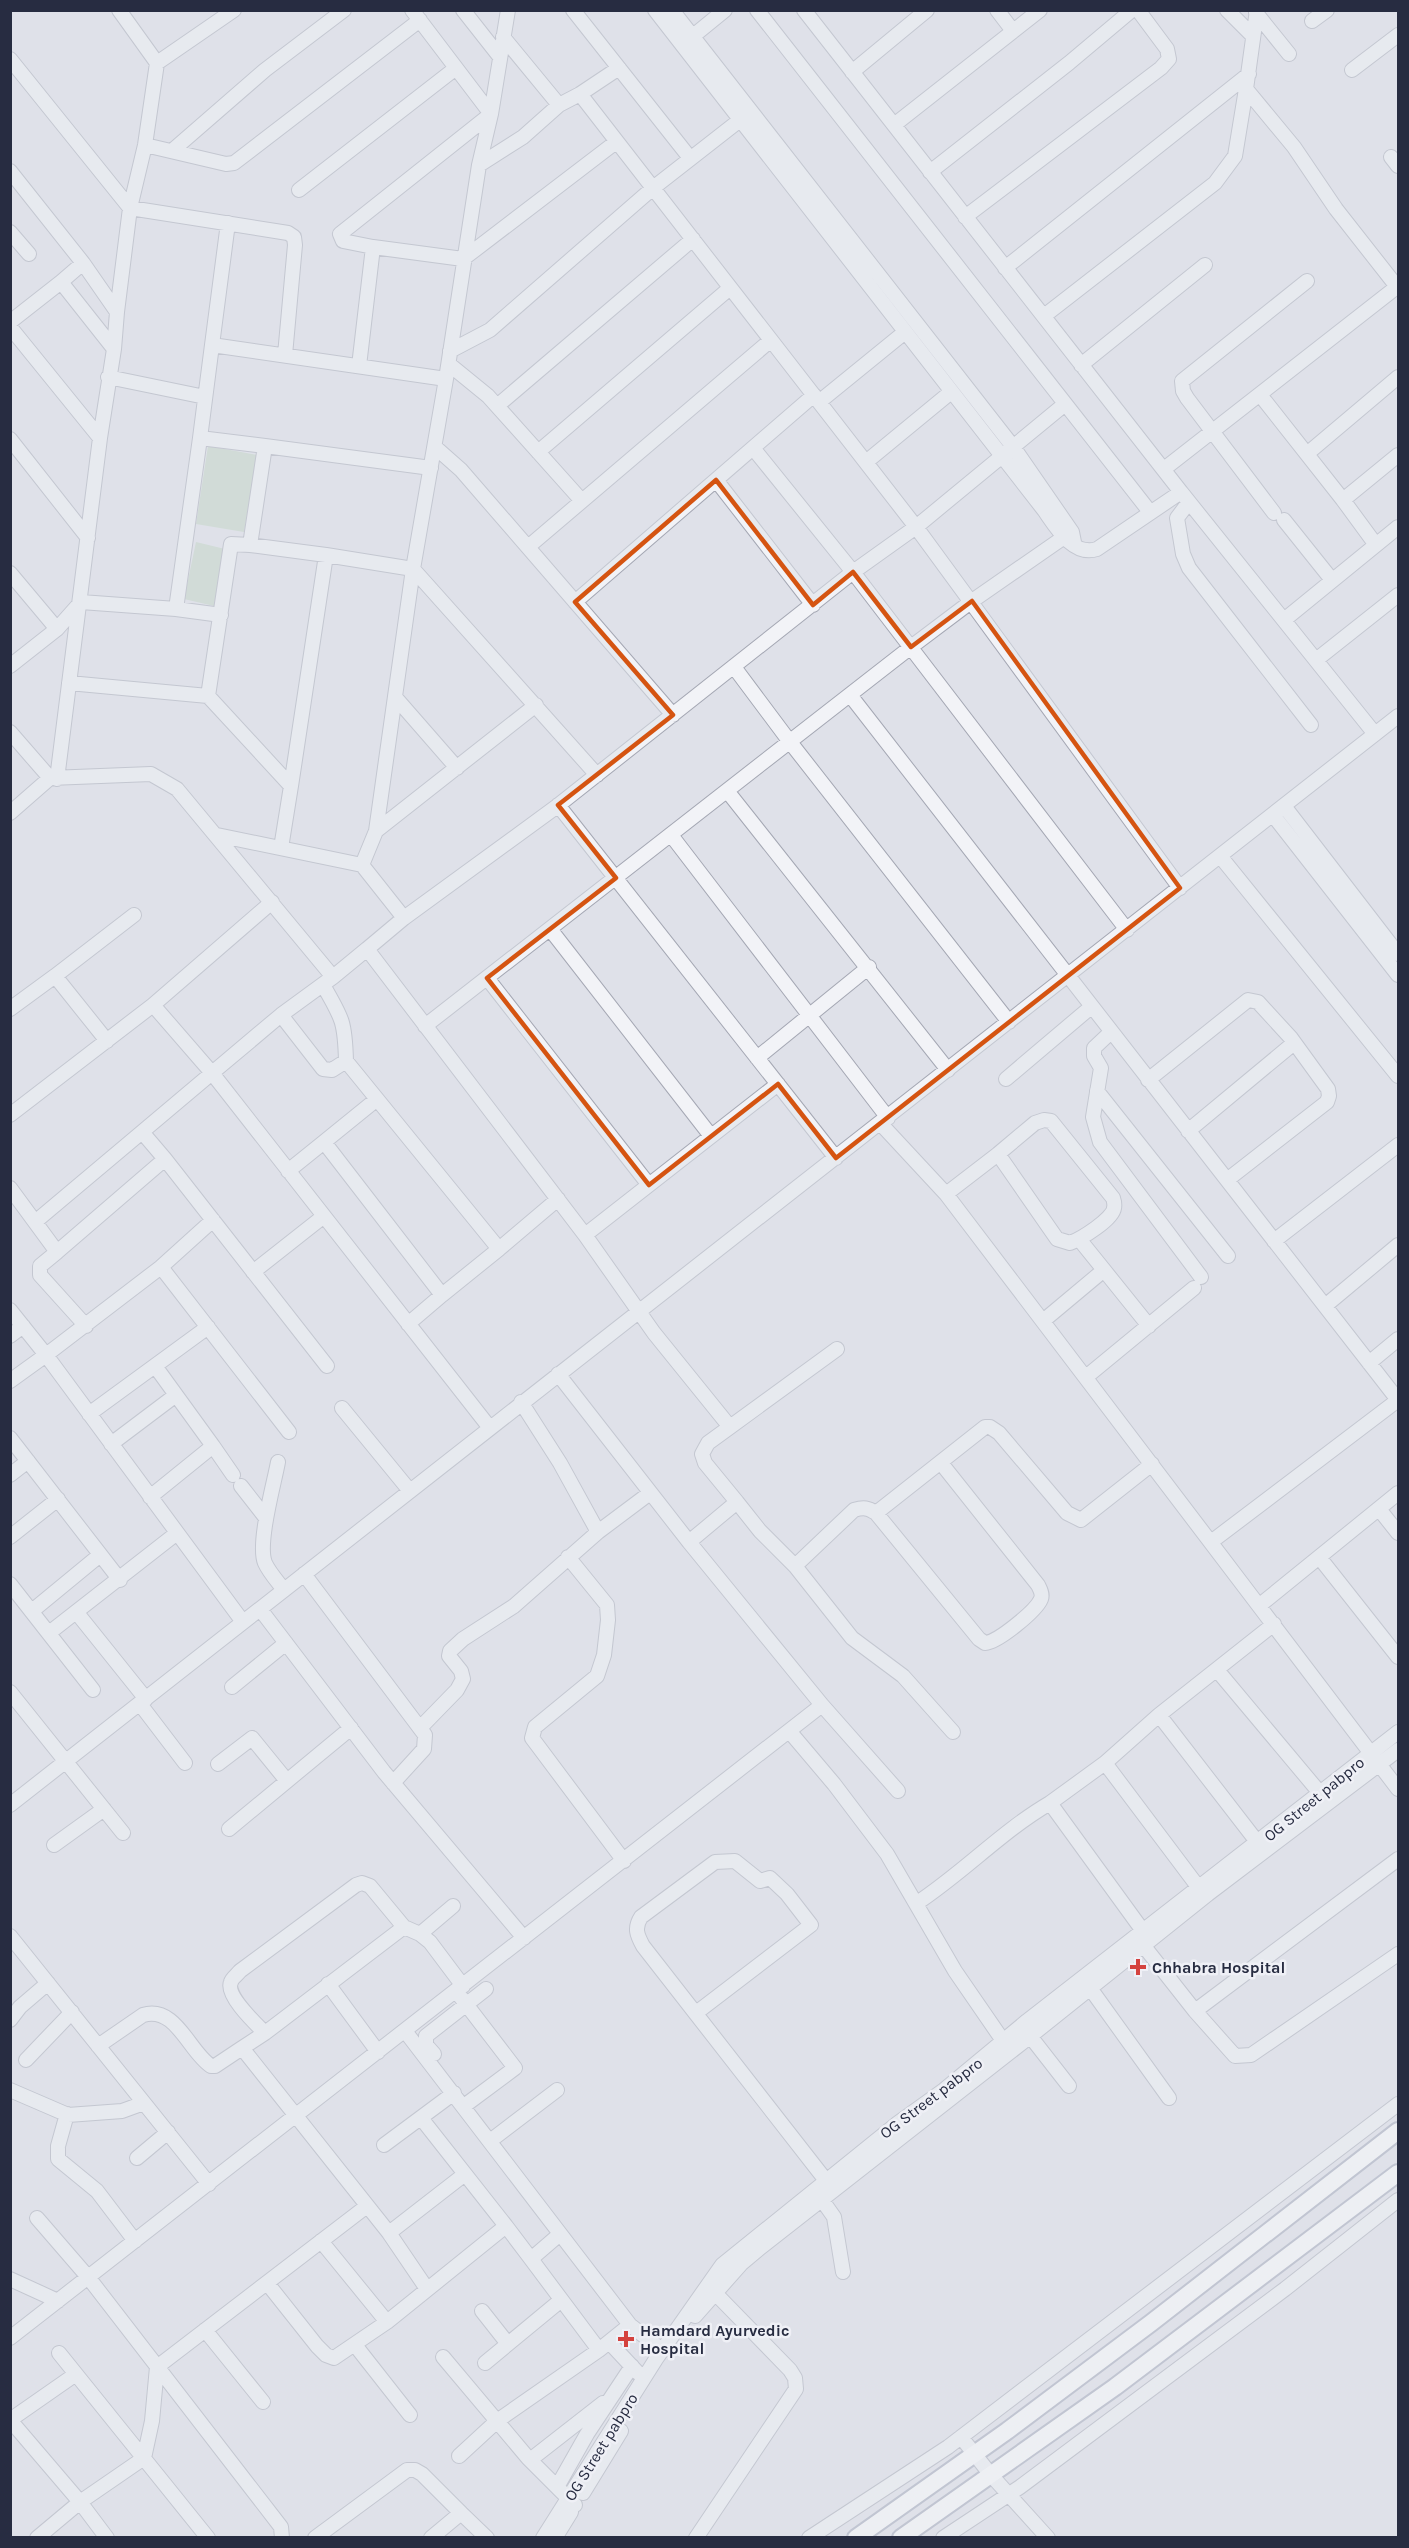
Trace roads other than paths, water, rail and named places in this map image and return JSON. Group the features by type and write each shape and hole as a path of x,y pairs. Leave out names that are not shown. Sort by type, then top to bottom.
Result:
{"main road":[{"path":"856,2538 1151,2323 1398,2131"},
{"path":"901,2538 1115,2387 1398,2174"}],"street":[{"path":"54,778 81,602 130,208 145,145 158,63 119,10"},
{"path":"158,63 234,10"},
{"path":"173,150 265,70 344,10"},
{"path":"463,10 500,57"},
{"path":"362,865 376,831 412,569 449,365 463,259 479,165 491,114 508,10"},
{"path":"573,10 690,158"},
{"path":"655,10 687,41 1014,448 1070,538"},
{"path":"672,10 687,41 740,120 1002,457 1070,538 1088,552 1097,549 1150,512 1185,497"},
{"path":"687,41 725,10"},
{"path":"757,10 1150,512"},
{"path":"852,72 927,10"},
{"path":"997,10 1013,31"},
{"path":"894,125 1040,10"},
{"path":"930,172 1069,63 1132,10"},
{"path":"966,217 1161,68 1169,59 1167,49 1138,10"},
{"path":"1227,10 1253,36"},
{"path":"1312,21 1327,10"},
{"path":"804,11 1185,497 1375,734"},
{"path":"1044,316 1221,176 1234,156 1249,74 1256,12"},
{"path":"1256,12 1289,54"},
{"path":"145,145 226,164 241,159 416,15 491,114"},
{"path":"1352,70 1398,35"},
{"path":"503,37 559,105"},
{"path":"10,59 130,208 288,233 294,237 285,355"},
{"path":"299,190 456,68"},
{"path":"479,165 523,137 559,105 619,68"},
{"path":"1005,268 1249,74"},
{"path":"1164,470 1398,287 1336,209 1294,147 1246,89"},
{"path":"580,94 972,601 1180,888"},
{"path":"491,114 340,234 342,241 373,248 463,259 616,142"},
{"path":"449,365 653,188 740,120"},
{"path":"10,171 83,263 117,312"},
{"path":"176,609 228,224"},
{"path":"10,232 29,254"},
{"path":"497,406 693,239"},
{"path":"359,366 373,248"},
{"path":"10,322 83,263"},
{"path":"1081,365 1205,265"},
{"path":"1307,281 1182,381 1183,391 1212,433 1332,580"},
{"path":"61,282 114,349"},
{"path":"538,452 730,288"},
{"path":"10,327 100,438"},
{"path":"575,602 753,448 905,333"},
{"path":"528,547 771,340"},
{"path":"212,345 359,366 449,365 488,396 582,501"},
{"path":"108,377 205,397"},
{"path":"1308,453 1398,377"},
{"path":"866,462 951,392"},
{"path":"1261,396 1308,453 1376,545"},
{"path":"34,1222 281,1016 367,950 404,918 558,805 853,572 916,527 1065,404"},
{"path":"200,438 431,468"},
{"path":"10,440 88,538"},
{"path":"250,545 265,446"},
{"path":"435,447 461,470 673,715"},
{"path":"753,448 853,572 1127,930"},
{"path":"1343,500 1398,455"},
{"path":"716,480 813,605"},
{"path":"1185,497 1177,518 1183,554 1189,568 1311,725"},
{"path":"1284,620 1398,527"},
{"path":"425,1026 728,792 911,647 972,601 1070,538"},
{"path":"208,696 231,544 326,555 412,569 597,775"},
{"path":"281,848 326,555"},
{"path":"10,573 57,629"},
{"path":"1316,660 1398,595"},
{"path":"81,602 176,609 221,615"},
{"path":"10,666 57,629 81,602"},
{"path":"734,667 1009,1022"},
{"path":"69,683 208,696 291,786"},
{"path":"850,695 1398,1400 1211,1542"},
{"path":"395,698 457,768"},
{"path":"376,831 536,705"},
{"path":"10,1804 1398,716"},
{"path":"10,732 54,778"},
{"path":"10,813 54,778 151,774 177,789 272,902 328,981 345,1026 346,1062 499,1249"},
{"path":"728,792 948,1070"},
{"path":"558,805 836,1158"},
{"path":"1279,811 1398,954"},
{"path":"1279,811 1398,975"},
{"path":"217,835 362,865 404,918"},
{"path":"671,835 809,1015 884,1120 946,1194 1398,1789"},
{"path":"1220,856 1398,1076"},
{"path":"10,1114 153,1005 272,902"},
{"path":"10,1009 134,915"},
{"path":"550,929 711,1136"},
{"path":"367,950 558,1199 638,1311 730,1427"},
{"path":"757,1058 869,968"},
{"path":"55,976 107,1041"},
{"path":"487,978 649,1185"},
{"path":"1148,1080 1248,1000 1258,1002 1294,1043 1328,1089 1327,1102 1227,1180"},
{"path":"153,1005 212,1073 490,1428"},
{"path":"1006,1079 1092,1007"},
{"path":"281,1016 323,1070 332,1070 346,1062"},
{"path":"1086,1377 1149,1326 1198,1282 1100,1142 1093,1117 1101,1068 1094,1048 1111,1032"},
{"path":"1188,1131 1294,1043"},
{"path":"585,1235 778,1084"},
{"path":"1097,1091 1228,1256"},
{"path":"288,1171 377,1100"},
{"path":"946,1194 1035,1123 1044,1119 1051,1121 1113,1198 1114,1208 1111,1215 1079,1239 1070,1243 1057,1239 998,1154"},
{"path":"142,1132 327,1366"},
{"path":"324,1142 442,1295"},
{"path":"1274,1241 1398,1145"},
{"path":"86,1326 40,1275 40,1266 165,1159"},
{"path":"10,1188 57,1252"},
{"path":"408,1324 558,1199"},
{"path":"253,1272 324,1216"},
{"path":"10,1382 161,1267 213,1220"},
{"path":"1079,1239 1149,1326"},
{"path":"1325,1306 1398,1245"},
{"path":"161,1267 289,1432"},
{"path":"1043,1321 1104,1270"},
{"path":"10,1310 46,1355 243,1622"},
{"path":"10,1336 23,1326"},
{"path":"89,1414 208,1327"},
{"path":"1369,1363 1398,1339"},
{"path":"837,1348 708,1443 702,1454 705,1463 760,1531 795,1566 852,1638 903,1676 953,1732"},
{"path":"155,1366 266,1518"},
{"path":"558,1374 689,1542 822,1705 898,1791"},
{"path":"111,1444 176,1395"},
{"path":"521,1402 560,1463 598,1532"},
{"path":"342,1408 410,1491"},
{"path":"876,1513 978,1432 990,1426 999,1433 1067,1513 1081,1520 1152,1464"},
{"path":"10,1438 120,1580"},
{"path":"150,1497 213,1446"},
{"path":"10,1475 28,1461"},
{"path":"278,1462 266,1518 266,1563 284,1590"},
{"path":"795,1566 854,1510 864,1507 876,1513 979,1638 985,1643 993,1643 1034,1608 1041,1598 1041,1593 1038,1585 941,1463"},
{"path":"420,1728 457,1690 463,1679 461,1671 450,1656 450,1651 463,1639 514,1606 568,1557 650,1492"},
{"path":"1260,1605 1398,1493"},
{"path":"10,1538 58,1499"},
{"path":"689,1542 737,1502"},
{"path":"1378,1509 1398,1533"},
{"path":"49,1634 177,1533"},
{"path":"32,1611 100,1555"},
{"path":"568,1557 607,1605 604,1655 597,1676 535,1727 531,1737 624,1861"},
{"path":"1319,1557 1398,1657"},
{"path":"304,1574 425,1736 424,1749 393,1783"},
{"path":"10,1584 93,1690"},
{"path":"260,1609 393,1783 524,1938"},
{"path":"77,1613 143,1701 185,1763"},
{"path":"917,1903 949,1881 1022,1821 1105,1763 1159,1715 1274,1624"},
{"path":"232,1687 286,1643"},
{"path":"1217,1670 1320,1793"},
{"path":"10,1692 123,1833"},
{"path":"10,2338 822,1705"},
{"path":"1159,1715 1258,1843"},
{"path":"229,1828 351,1728"},
{"path":"789,1732 887,1854 955,1971 1007,2047"},
{"name":"OG Street pabpro","path":"1007,2047 1030,2036 1090,1988 1199,1888 1398,1732"},
{"path":"218,1764 252,1738 287,1781"},
{"name":"OG Street pabpro","path":"555,2538 572,2503 644,2378 662,2349 723,2265 830,2186 1143,1938 1398,1750"},
{"path":"1105,1763 1199,1888"},
{"path":"1050,1803 1195,2011 1235,2056 1251,2055 1398,1954"},
{"path":"54,1845 104,1809"},
{"path":"1195,2011 1398,1859"},
{"path":"696,2013 811,1925 787,1894 770,1878 760,1881 735,1861 710,1864 641,1917 637,1924 637,1934 643,1946 830,2186"},
{"path":"265,2033 230,1991 231,1981 240,1971 356,1885 362,1883 370,1886 404,1927 420,1934 430,1942 459,1989 466,2005 515,2068 468,2104"},
{"path":"420,1934 453,1906"},
{"path":"98,2046 142,2015 157,2013 171,2022 211,2066 215,2066 265,2033 404,1927"},
{"path":"11,1936 209,2184"},
{"path":"10,2020 20,2007 48,1983"},
{"path":"328,1984 378,2052"},
{"path":"1090,1988 1170,2098"},
{"path":"486,1989 425,2039 426,2045 468,2104 490,2141 630,2325 662,2349"},
{"path":"26,2060 72,2012"},
{"path":"405,2031 454,2093 468,2104"},
{"path":"1030,2036 1069,2086"},
{"path":"242,2048 389,2233 427,2289"},
{"path":"10,2090 67,2114 122,2111 144,2103"},
{"path":"490,2141 557,2090"},
{"path":"384,2145 454,2093"},
{"path":"809,2538 961,2437 1398,2104"},
{"path":"67,2114 58,2146 58,2159 97,2191 135,2241"},
{"path":"421,2118 506,2226 560,2301 604,2346 632,2366 644,2378"},
{"path":"137,2158 168,2132"},
{"path":"389,2233 465,2174"},
{"name":"OG Street pabpro","path":"543,2538 572,2503 700,2310 760,2248 822,2200 830,2186"},
{"path":"822,2200 834,2217 843,2272"},
{"path":"943,2538 1008,2495 1285,2289 1398,2200"},
{"path":"37,2538 80,2502 144,2458 152,2421 157,2367 367,2205"},
{"path":"37,2218 88,2277 282,2527 282,2538"},
{"path":"267,2283 326,2355 334,2358 387,2322 506,2226"},
{"path":"531,2259 560,2234"},
{"path":"321,2241 387,2322"},
{"path":"10,2279 58,2301"},
{"path":"696,2538 796,2389 795,2378 790,2370 715,2293"},
{"path":"485,2363 560,2301"},
{"path":"482,2311 508,2344"},
{"path":"459,2456 497,2421 604,2346 630,2325"},
{"path":"205,2330 263,2402"},
{"path":"355,2345 410,2415"},
{"path":"59,2353 208,2538"},
{"path":"443,2357 530,2460 572,2503"},
{"path":"557,2487 587,2434 632,2366"},
{"path":"76,2374 10,2420 80,2502 107,2538"},
{"path":"530,2460 612,2396"},
{"path":"961,2437 1008,2495 1048,2538"},
{"path":"315,2538 406,2470 415,2470 422,2474 487,2538"},
{"path":"431,2538 461,2513"}],"place":[{"name":"Chhabra Hospital","path":"1138,1967"},
{"name":"Hamdard Ayurvedic Hospital","path":"626,2339"}]}
